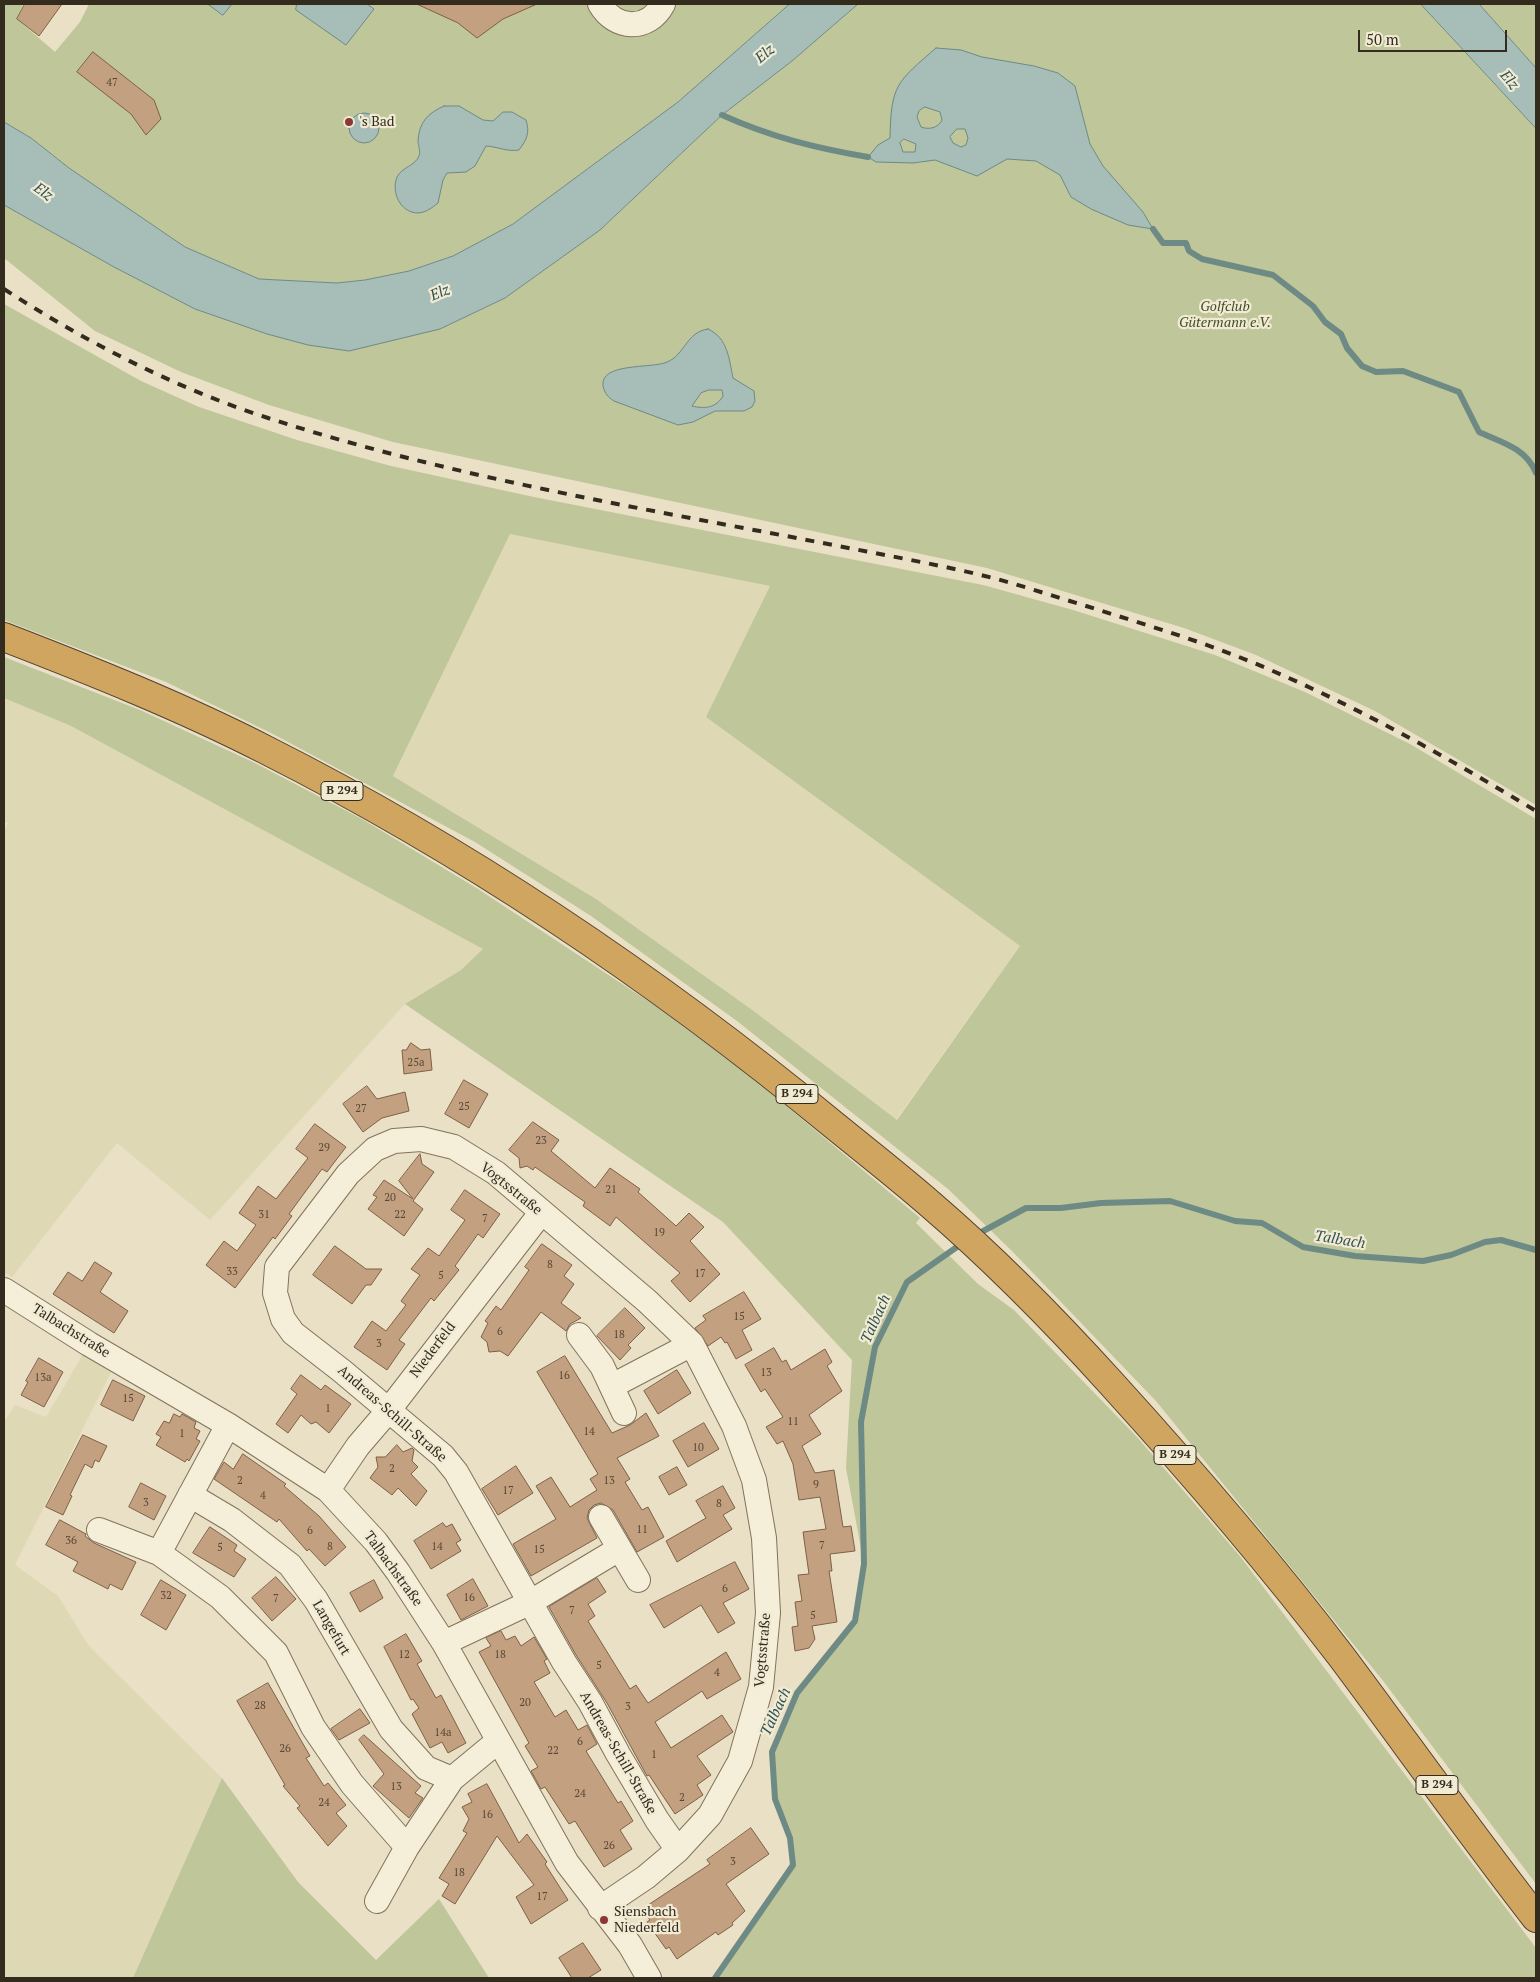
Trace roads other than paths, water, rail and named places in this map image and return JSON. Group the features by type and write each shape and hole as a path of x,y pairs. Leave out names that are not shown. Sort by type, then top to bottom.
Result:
{"highway":[{"name":"B 294","path":"4,637 163,703 264,749 457,856 557,920 690,1011 794,1092 932,1206 1000,1269 1110,1381 1241,1531 1338,1652 1536,1918"}],"street":[{"path":"608,19 628,24 642,23 654,16 663,4"},
{"name":"Vogtsstraße","path":"283,1319 275,1293 277,1267 348,1174 375,1149 394,1141 421,1139 454,1146 496,1173 647,1301 692,1344 734,1426 754,1480 764,1538 768,1612 761,1687 740,1761 710,1815 678,1850 646,1877 600,1908"},
{"name":"Niederfeld","path":"328,1490 358,1446 388,1411 541,1213"},
{"name":"Talbachstraße","path":"4,1290 89,1344 228,1425 328,1490 376,1542 444,1643 567,1863 630,1945 650,1978"},
{"name":"Andreas-Schill-Straße","path":"283,1319 293,1333 444,1456 456,1472 529,1603 590,1702 657,1820 678,1850"},
{"path":"579,1335 602,1366 624,1413"},
{"path":"612,1386 692,1344"},
{"path":"159,1553 228,1425"},
{"name":"Langefurt","path":"190,1495 232,1520 290,1565 316,1600 391,1729 426,1768 452,1779"},
{"path":"601,1518 638,1580"},
{"path":"99,1530 159,1553 220,1597 276,1653 313,1727 352,1784 407,1847"},
{"path":"444,1643 529,1603 620,1549"},
{"path":"377,1901 407,1847 452,1779 498,1740"}],"water":[{"path":"208,4 232,4 223,15"},
{"path":"297,4 367,4 374,9 346,45 296,10"},
{"name":"Elz","path":"790,4 858,4 792,61 722,115 600,230 505,298 440,329 349,351 308,345 267,334 195,309 114,267 4,205 4,122 31,138 69,168 185,247 259,279 337,283 365,280 409,271 453,256 513,224 678,102"},
{"name":"Elz","path":"1421,4 1479,4 1536,68 1536,128"},
{"path":"936,48 961,50 982,57 1034,66 1058,73 1075,86 1090,144 1103,166 1143,212 1153,229 1128,225 1091,209 1071,197 1060,175 1036,161 1007,159 977,176 935,160 913,163 876,162 868,157 878,145 890,138 892,106 899,85 912,69","holes":["925,107 940,112 942,120 936,127 921,127 917,117 919,111","957,129 965,129 968,138 966,145 961,147 953,143 950,137","904,139 916,144 915,152 903,152 900,143"]},
{"path":"444,106 459,106 483,120 493,121 503,112 512,112 526,120 527,136 519,150 486,146 475,166 466,172 447,173 443,180 438,203 423,212 411,212 398,200 395,183 399,174 415,162 419,156 418,141 422,123 429,115"},
{"path":"364,113 375,117 379,128 375,139 364,143 353,139 349,128 353,117"},
{"path":"708,329 715,333 724,343 733,378 754,391 755,401 752,407 744,411 715,411 693,422 678,425 608,397 603,386 604,378 610,373 667,362 678,354 695,334","holes":["709,390 722,390 723,396 714,405 710,407 692,406 701,393"]}],"waterway":[{"path":"722,115 758,130 794,141 868,157"},
{"path":"1153,229 1163,243 1186,243 1189,251 1202,259 1273,275 1313,306 1325,322 1341,334 1347,348 1362,366 1376,372 1403,371 1459,392 1479,432 1512,447 1526,457 1536,473"},
{"name":"Talbach","path":"974,1236 1026,1208 1061,1208 1101,1203 1170,1201 1235,1221 1262,1223 1303,1247 1355,1256 1423,1261 1451,1255 1485,1242 1501,1240 1536,1250"},
{"name":"Talbach","path":"715,1978 793,1865 790,1838 775,1799 772,1752 797,1693 855,1621 864,1564 861,1422 875,1347 907,1282 964,1242"}],"railway":[{"path":"4,289 99,345 165,378 233,406 337,439 406,458 546,490 981,575 1032,589 1190,639 1254,663 1363,713 1467,770 1536,811"}],"place":[{"name":"'s Bad","path":"349,122"},
{"name":"Siensbach Niederfeld","path":"604,1920"}],"park label":[{"name":"Golfclub Gütermann e.V.","path":"1225,316"}]}
